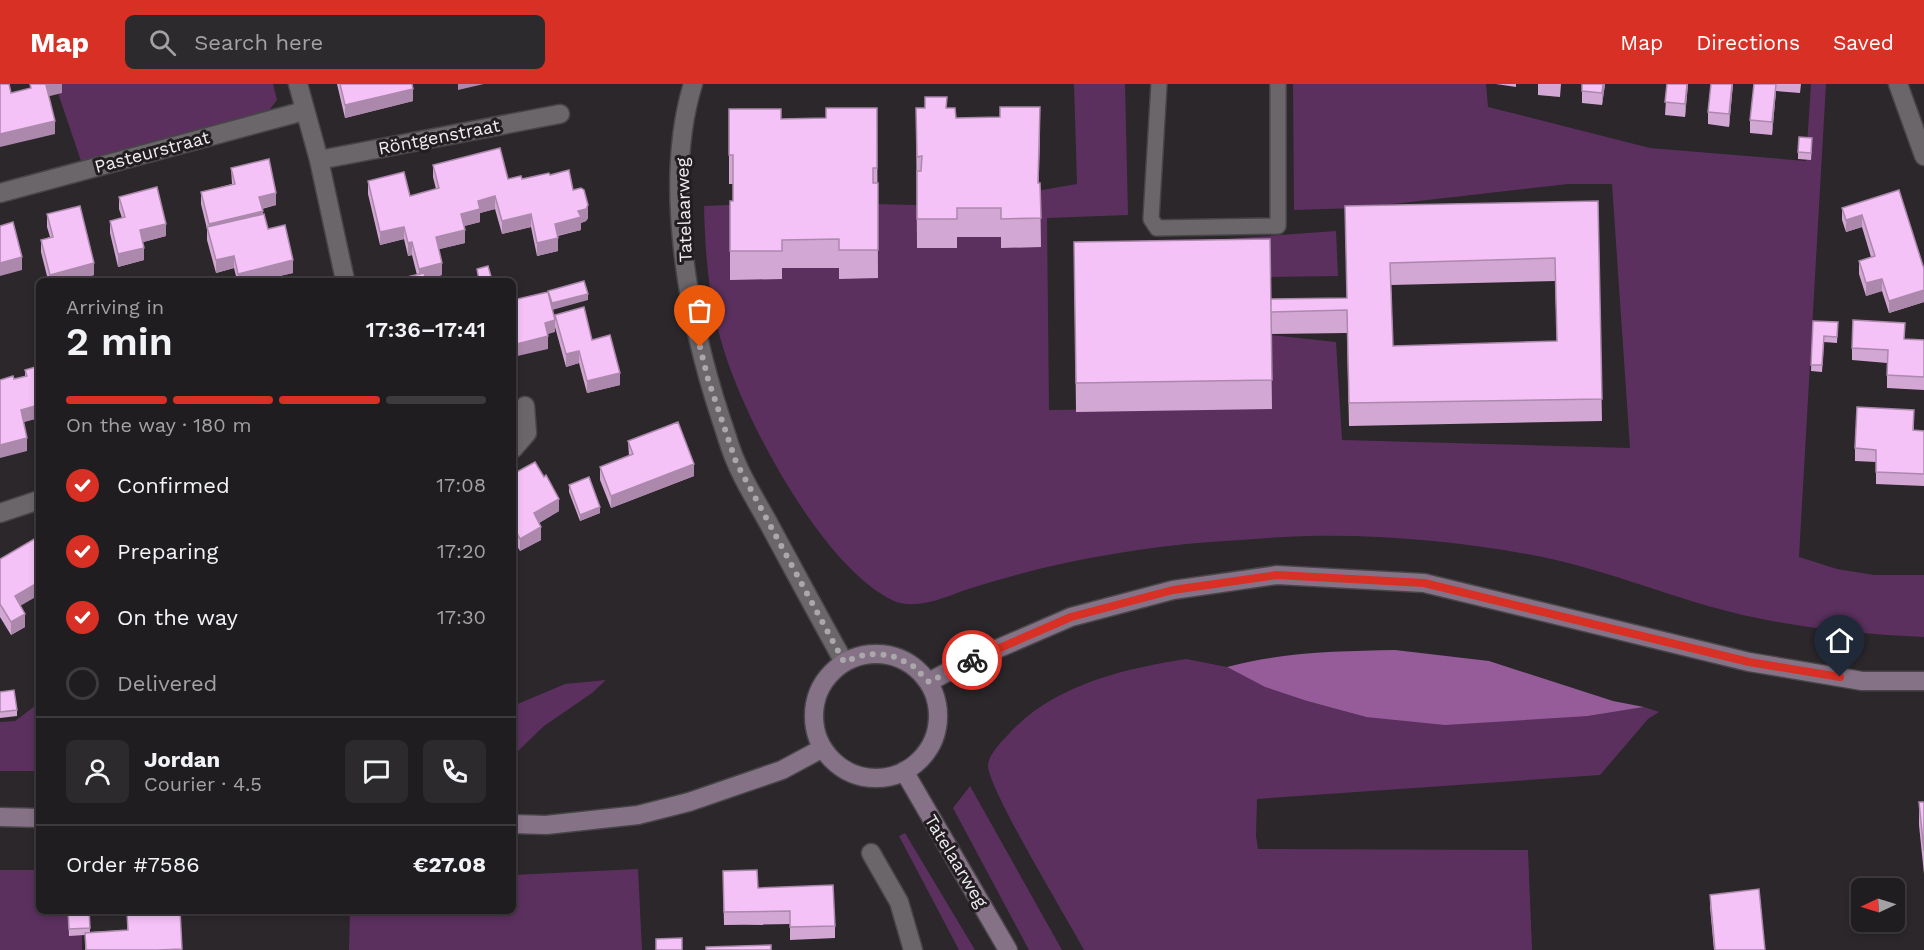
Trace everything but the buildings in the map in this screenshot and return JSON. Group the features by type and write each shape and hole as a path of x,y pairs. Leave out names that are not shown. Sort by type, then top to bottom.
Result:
{"main road":[{"path":"929,682 962,664 1071,617 1173,590 1277,575 1424,583 1749,662 1862,681 1924,681"},
{"path":"866,654 890,655 912,665 929,682 937,702 938,723 932,743 920,760 904,771 886,777 868,777 850,772 835,762 816,734 814,717 821,686 844,662 866,654"},
{"path":"516,824 546,825 638,815 689,802 782,770 824,748"},
{"name":"Tatelaarweg","path":"904,771 1008,950"},
{"path":"0,818 36,818"}],"street":[{"path":"298,84 319,160 345,278"},
{"name":"Tatelaarweg","path":"693,84 688,99 682,142 680,186 682,238 688,287 708,379 736,462 844,662"},
{"path":"1898,84 1924,156"},
{"name":"Pasteurstraat","path":"0,194 304,111"},
{"name":"Röntgenstraat","path":"319,160 560,114"},
{"path":"516,446 527,433 525,406"},
{"path":"0,513 36,501"},
{"path":"871,853 899,902 913,950"}],"lane":[{"path":"1159,84 1150,219 1157,228 1278,226 1278,84"}],"shaded area":[{"path":"55,84 273,84 277,100 267,113 82,164"},
{"path":"1074,84 1125,84 1128,215 1047,218 1049,410 1271,407 1271,335 1336,342 1342,440 1630,448 1612,184 1568,184 1358,208 1294,210 1293,84 1486,84 1488,107 1650,148 1806,161 1811,84 1826,84 1799,557 1837,569 1874,575 1924,575 1924,637 1869,634 1761,619 1708,606 1556,560 1464,544 1400,538 1308,536 1180,545 1117,553 1055,565 919,604 892,600 865,582 837,554 811,520 763,442 729,365 715,317 708,270 704,206 802,202 950,206 1077,184"},
{"path":"1336,231 1338,276 1269,277 1076,250"},
{"path":"1395,650 1489,661 1613,701 1644,707 1588,716 1445,725 1366,717 1265,687 1227,667 1290,655"},
{"path":"1186,659 1227,667 1265,687 1366,717 1588,716 1644,707 1659,712 1648,719 1600,775 1257,799 1258,849 1528,850 1532,950 1084,950 1013,825 991,777 989,760 998,746 1024,719 1065,693 1088,683 1137,668"},
{"path":"606,680 592,693 544,726 516,751 516,705 565,684"},
{"path":"36,705 36,771 0,771 0,722 15,721"},
{"path":"970,786 1062,950 1029,950 953,808"},
{"path":"905,833 975,950 959,950 899,836"},
{"path":"638,869 642,950 349,950 350,914 516,914 516,875"},
{"path":"0,870 36,870 36,914 82,914 82,950 0,950"}],"way so far":[{"path":"700,347 708,379 736,462 844,662 866,654 890,655 912,665 929,682 972,660"}],"route":[{"path":"972,660 1071,617 1173,590 1277,575 1424,583 1749,662 1840,677"}]}
